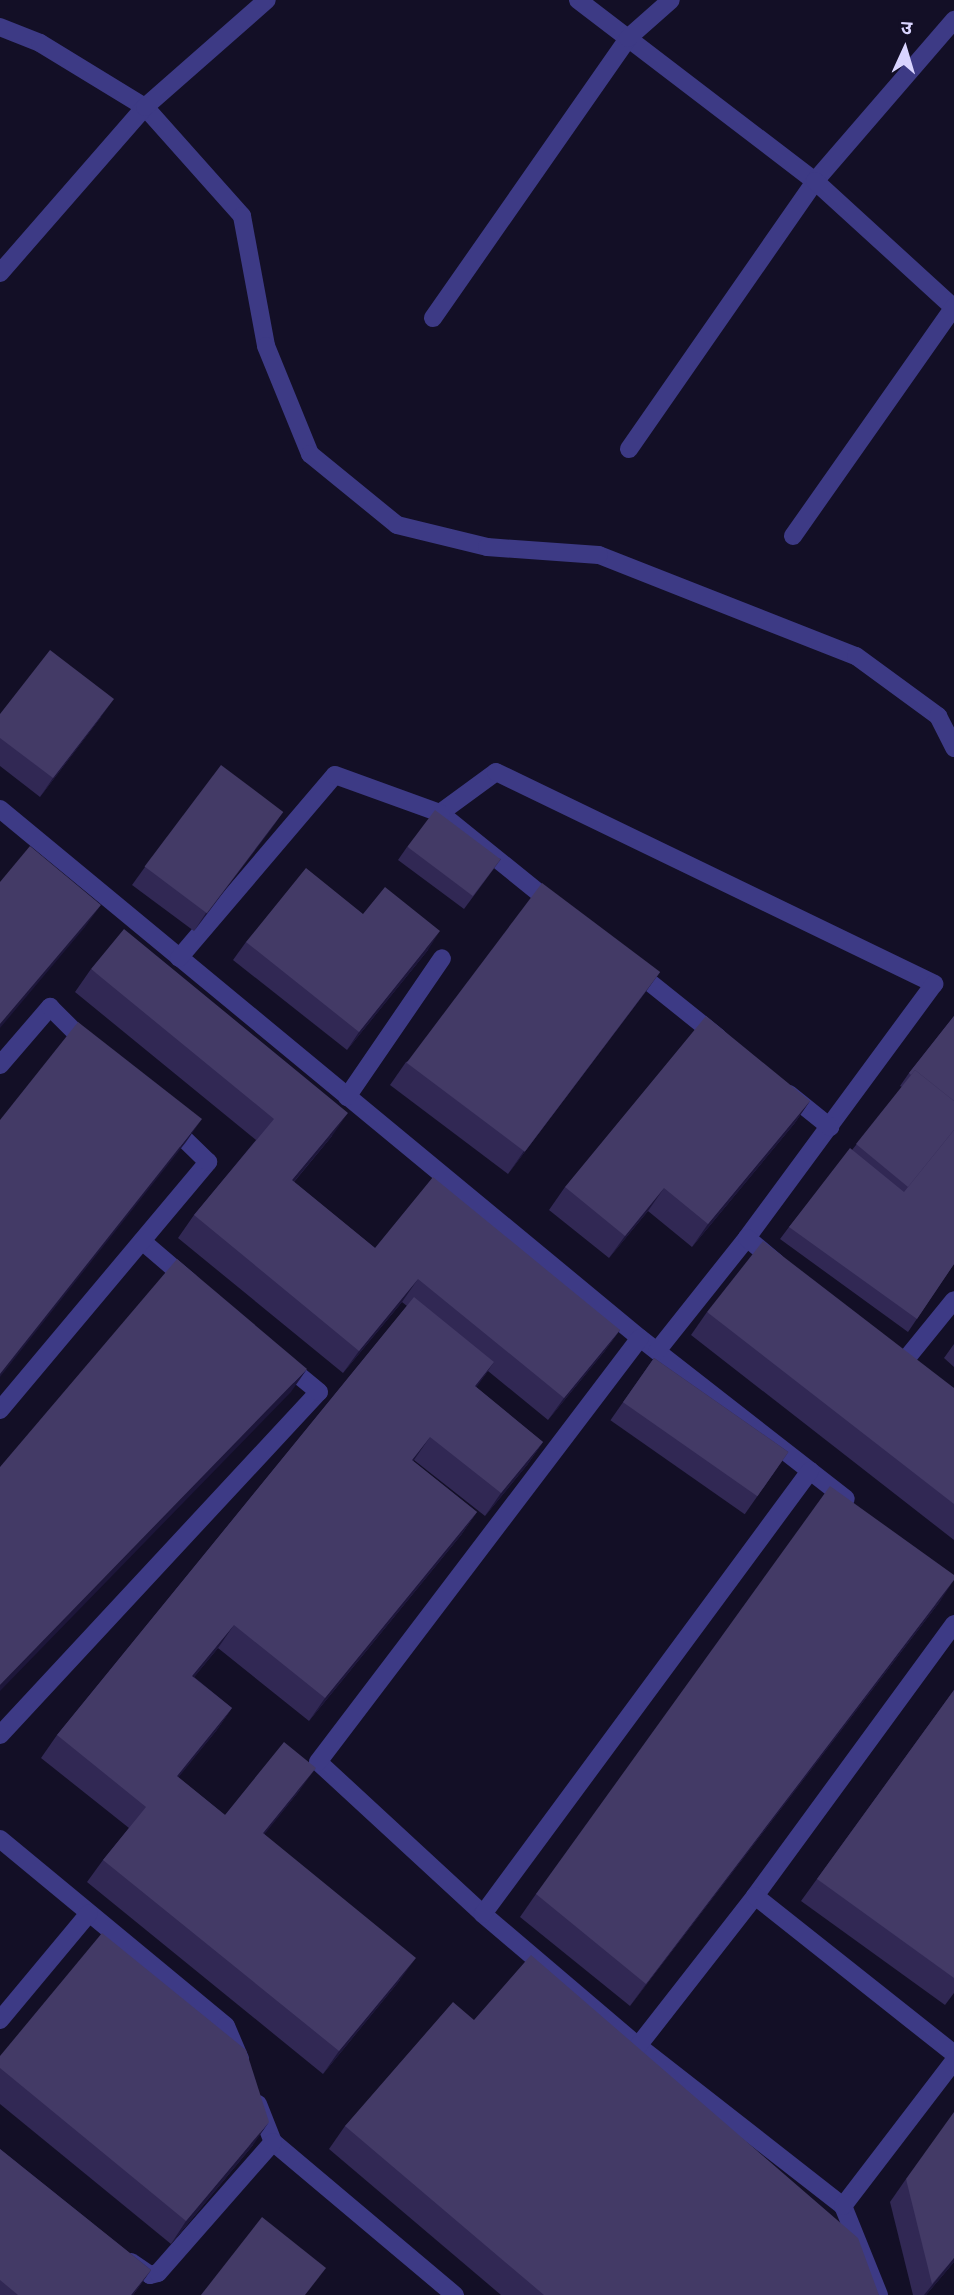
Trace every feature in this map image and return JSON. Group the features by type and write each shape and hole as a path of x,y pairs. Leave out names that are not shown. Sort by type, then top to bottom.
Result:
{"street":[{"path":"0,274 145,107 267,0"},
{"path":"578,0 816,181 954,307 793,536"},
{"path":"433,318 628,38 671,0"},
{"path":"629,449 816,181 954,20"},
{"path":"0,27 40,43 145,107 242,216 266,346 310,454 397,525 487,547 599,555 856,656 938,716 954,748"},
{"path":"440,813 496,772 934,984 747,1238 657,1351"},
{"path":"179,958 335,775 440,813 570,918"},
{"path":"0,809 640,1338 861,1511"},
{"path":"613,953 732,1048"},
{"path":"346,1097 442,958"},
{"path":"0,1065 50,1007 99,1056"},
{"path":"776,1083 830,1127"},
{"path":"0,1410 208,1162 159,1114"},
{"path":"747,1238 789,1272"},
{"path":"142,1241 204,1294"},
{"path":"902,1364 954,1300"},
{"path":"640,1338 318,1762 483,1914 638,2046 842,2206 879,2295"},
{"path":"0,1735 319,1392 267,1348"},
{"path":"483,1914 810,1471"},
{"path":"638,2046 755,1896 954,1624"},
{"path":"0,1839 226,2026 274,2142 455,2295"},
{"path":"755,1896 954,2054"},
{"path":"0,2020 89,1913"},
{"path":"842,2206 954,2061"},
{"path":"114,2250 150,2275 158,2273 274,2142"}],"building":[{"path":"50,650 114,699 53,778 0,738 0,714"},
{"path":"221,765 283,812 207,913 145,866"},
{"path":"435,810 500,859 473,896 407,847"},
{"path":"30,846 101,905 0,1024 0,882"},
{"path":"306,868 363,914 385,887 440,931 359,1032 246,942"},
{"path":"542,883 660,972 525,1152 407,1063"},
{"path":"124,929 348,1113 292,1180 375,1248 433,1177 620,1330 564,1398 418,1279 359,1351 194,1215 274,1119 91,969"},
{"path":"706,1016 810,1101 708,1224 664,1188 625,1236 565,1187"},
{"path":"954,1016 954,1101 915,1070 911,1075 909,1073"},
{"path":"78,1022 202,1119 0,1374 0,1120"},
{"path":"915,1070 954,1101 954,1130 908,1187 856,1144"},
{"path":"954,1130 954,1264 917,1319 789,1227 850,1148 904,1192"},
{"path":"763,1241 954,1388 954,1504 707,1312"},
{"path":"177,1259 307,1369 0,1685 0,1467"},
{"path":"414,1297 494,1362 475,1386 543,1442 501,1493 430,1437 412,1460 477,1512 325,1698 234,1625 192,1676 232,1708 177,1776 225,1815 284,1742 316,1768 263,1833 416,1958 339,2051 103,1860 146,1807 57,1735"},
{"path":"654,1358 788,1452 757,1496 623,1402"},
{"path":"830,1486 954,1575 954,1580 646,1984 536,1894"},
{"path":"954,1690 954,1978 817,1879"},
{"path":"102,1933 246,2050 269,2122 186,2221 0,2068 0,2056"},
{"path":"531,1955 858,2238 879,2295 544,2295 345,2126 453,2002 474,2020"},
{"path":"954,2112 954,2258 932,2284 906,2179"},
{"path":"0,2149 151,2270 131,2295 18,2295 0,2280"},
{"path":"262,2217 326,2268 305,2295 201,2295"}]}
